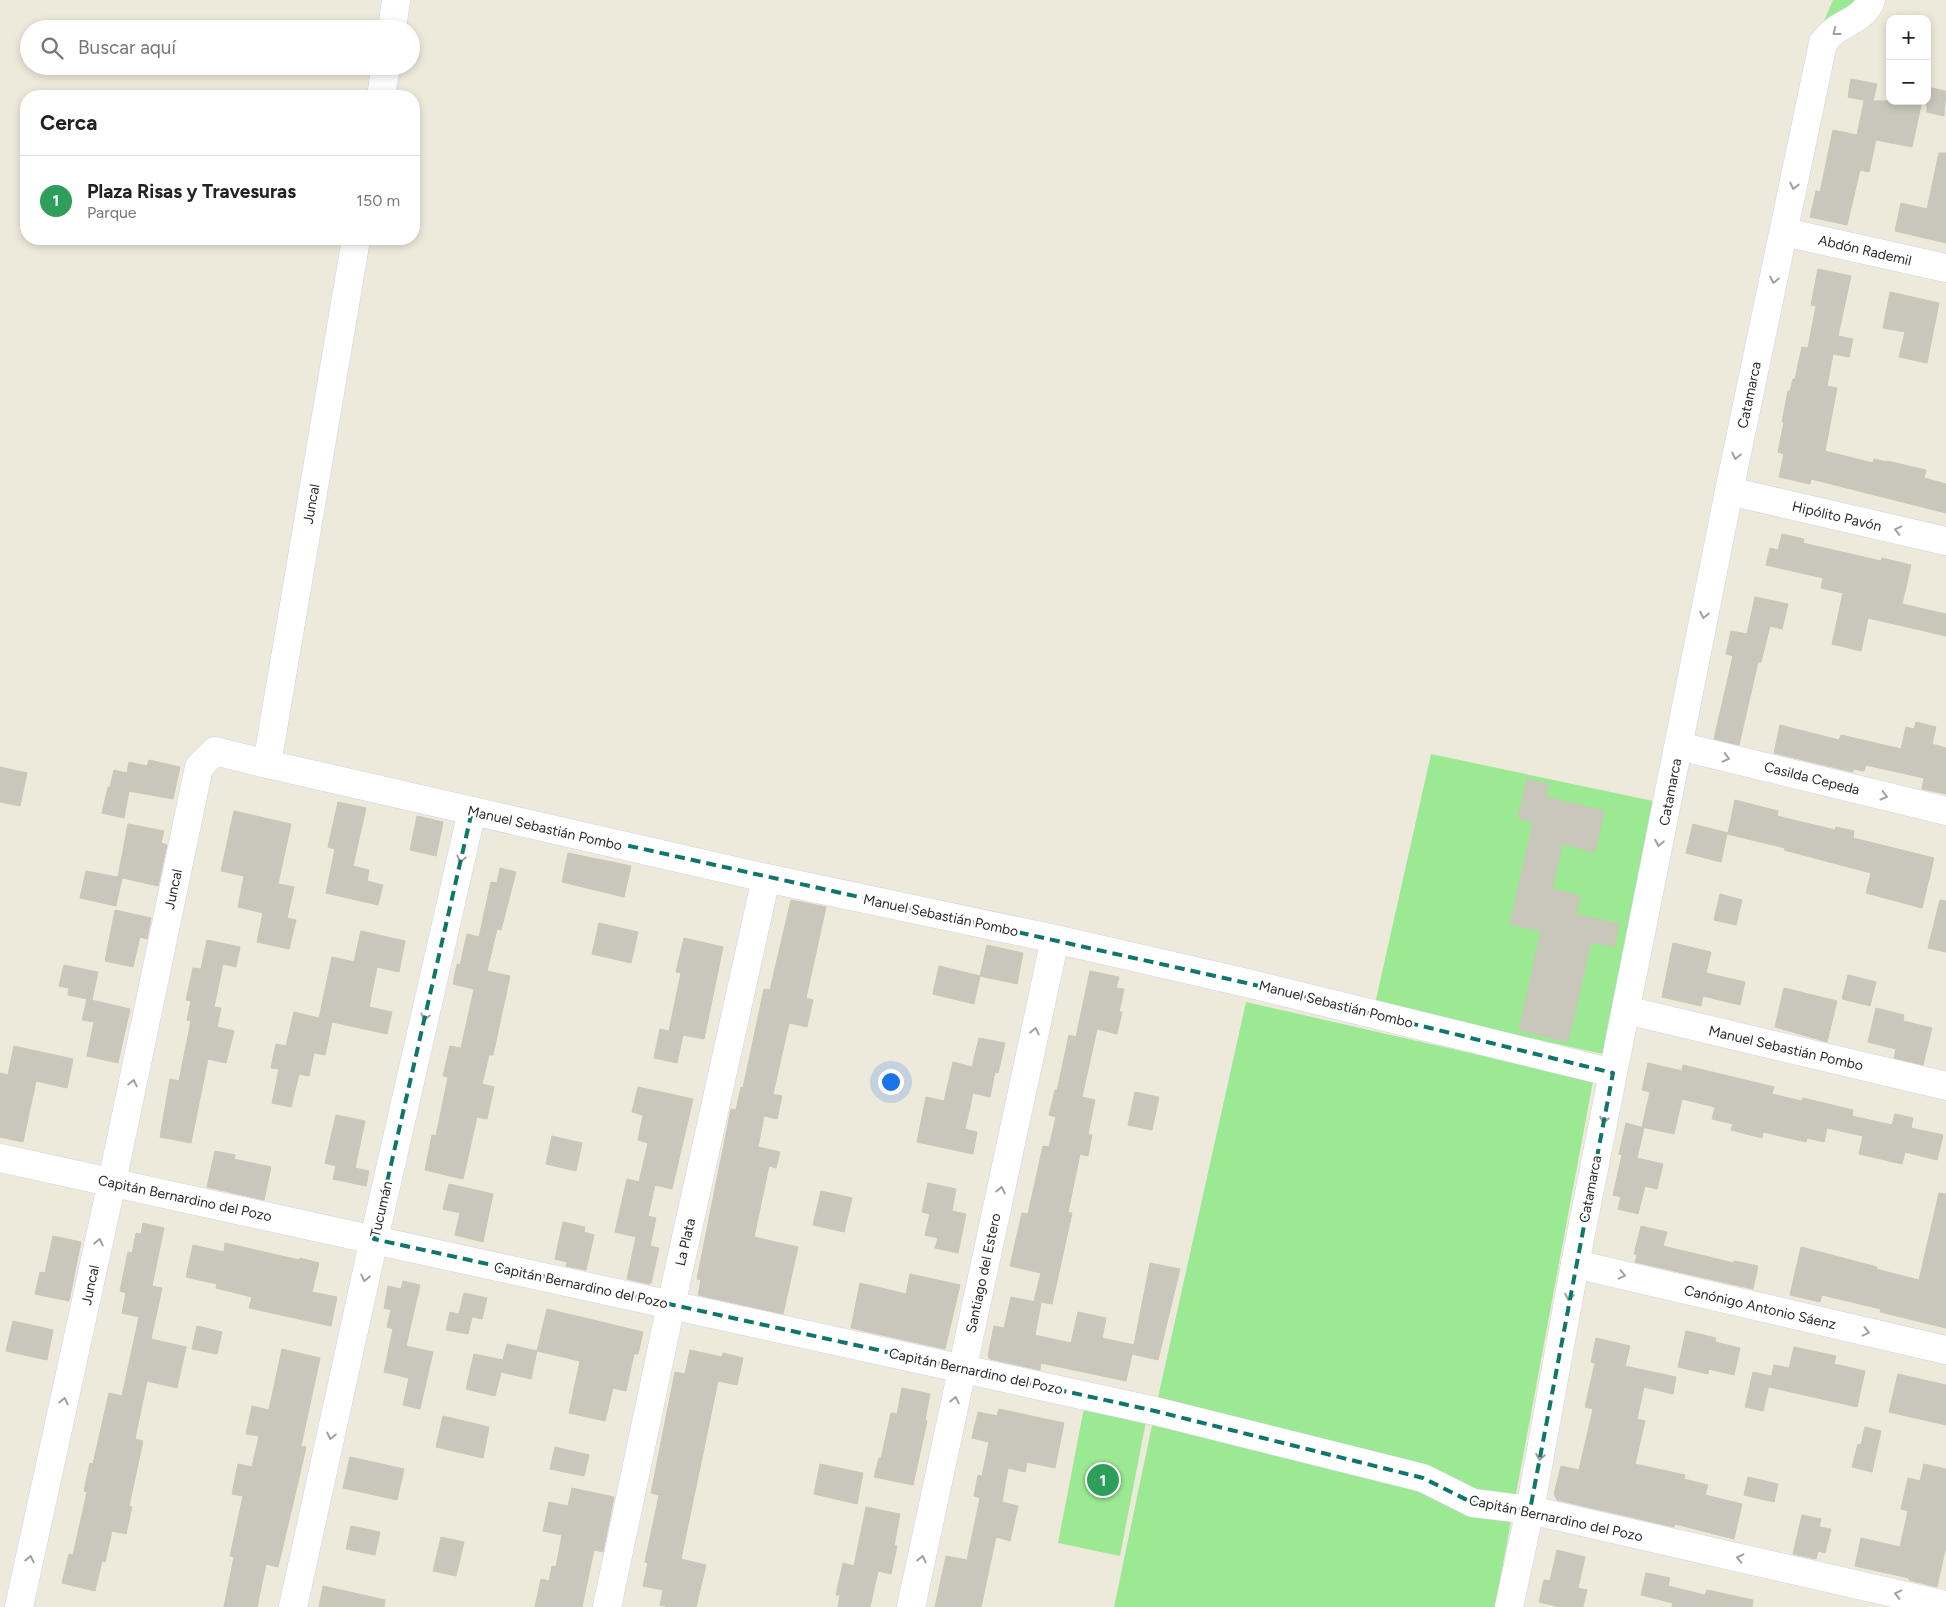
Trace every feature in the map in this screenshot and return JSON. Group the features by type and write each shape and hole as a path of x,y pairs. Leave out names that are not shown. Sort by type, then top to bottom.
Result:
{"street":[{"name":"Catamarca","path":"1509,1607 1530,1510 1575,1264 1729,491 1823,43 1835,30 1854,21 1869,6 1871,0"},
{"path":"381,90 384,75"},
{"name":"Abdón Rademil","path":"1784,232 1946,268"},
{"name":"Juncal","path":"19,1607 112,1182 199,767 215,751 267,764 355,245"},
{"name":"Hipólito Pavón","path":"1729,491 1946,541"},
{"name":"Casilda Cepeda","path":"1679,746 1946,811"},
{"name":"Manuel Sebastián Pombo","path":"267,764 766,878 1055,939 1613,1072"},
{"name":"Tucumán","path":"293,1607 472,811"},
{"name":"La Plata","path":"608,1607 671,1305 766,878"},
{"name":"Santiago del Estero","path":"911,1607 1055,939"},
{"name":"Manuel Sebastián Pombo","path":"1626,1010 1946,1086"},
{"name":"Capitán Bernardino del Pozo","path":"0,1158 1155,1411 1423,1478 1473,1503 1530,1510 1946,1605"},
{"name":"Canónigo Antonio Sáenz","path":"1575,1264 1946,1350"}],"highlighted area":[{"path":"472,811 1251,984 1613,1073 1530,1510 1473,1503 1423,1478 1155,1411 374,1239"}],"green space":[{"path":"1833,0 1860,0 1821,28"},
{"path":"1431,754 1653,801 1603,1054 1375,1004"},
{"path":"1246,1002 1593,1081 1495,1607 1114,1607 1155,1411"},
{"path":"1085,1403 1147,1416 1120,1556 1058,1543"}],"building":[{"path":"1851,79 1877,84 1873,101 1886,101 1886,105 1921,105 1912,147 1876,140 1869,172 1860,170 1847,225 1810,217 1816,191 1820,192 1833,130 1857,135 1864,101 1868,101 1848,97"},
{"path":"1931,88 1946,91 1944,116 1927,112 1927,105 1931,105"},
{"path":"1939,153 1946,153 1946,243 1895,231 1901,203 1927,209"},
{"path":"1818,269 1851,276 1838,336 1853,339 1849,357 1833,354 1827,386 1837,388 1825,451 1873,463 1874,459 1926,470 1924,478 1946,484 1946,513 1811,479 1810,484 1779,477 1784,454 1778,452 1784,422 1782,422 1788,391 1790,391 1793,379 1795,379 1802,347 1808,348 1816,306 1811,305"},
{"path":"1890,292 1939,303 1927,363 1899,357 1905,332 1883,328"},
{"path":"1782,534 1804,539 1803,543 1881,561 1882,558 1911,565 1902,604 1946,614 1946,636 1868,618 1861,651 1832,644 1843,593 1821,588 1823,578 1766,565 1770,548 1778,550"},
{"path":"1755,597 1788,604 1782,629 1770,626 1761,662 1758,662 1739,745 1714,739 1733,656 1726,654 1731,631 1747,634"},
{"path":"1916,722 1936,727 1932,744 1946,748 1946,794 1922,789 1924,778 1866,765 1864,771 1853,769 1853,772 1774,753 1780,725 1839,740 1841,735 1901,749 1906,727 1914,729"},
{"path":"149,760 180,767 173,799 129,791 124,818 102,813 114,770 127,773 129,762 147,766"},
{"path":"0,767 27,773 20,806 0,802"},
{"path":"1527,779 1549,784 1546,797 1604,811 1595,852 1562,844 1552,889 1580,896 1576,914 1619,924 1614,947 1591,942 1568,1042 1519,1030 1541,931 1510,924 1533,822 1518,818"},
{"path":"1735,800 1778,811 1777,816 1835,830 1836,827 1854,831 1853,838 1934,858 1922,908 1866,893 1871,873 1784,850 1785,848 1727,834 1721,862 1686,853 1693,824 1728,833"},
{"path":"338,802 366,808 353,866 369,870 367,881 383,885 378,905 326,893 335,849 328,847"},
{"path":"234,811 291,824 278,884 294,887 287,918 296,920 289,949 257,942 263,913 238,907 244,876 221,871"},
{"path":"417,816 443,822 436,856 410,850"},
{"path":"128,824 164,831 161,843 167,845 158,886 118,877"},
{"path":"568,853 631,866 624,897 562,882"},
{"path":"500,868 516,872 501,930 497,929 487,971 510,976 493,1055 489,1055 482,1084 494,1087 487,1119 477,1117 463,1179 425,1170 432,1135 436,1136 448,1077 443,1076 450,1046 461,1048 474,989 453,984 457,964 460,965 467,934 479,937 491,882 497,883"},
{"path":"86,871 122,878 116,906 80,898"},
{"path":"1720,894 1742,900 1736,925 1714,920"},
{"path":"791,900 826,907 806,998 813,1000 807,1027 789,1023 773,1094 782,1096 777,1119 764,1116 758,1147 780,1152 776,1168 769,1166 754,1237 798,1247 783,1314 698,1295 701,1280 697,1279 731,1109 736,1110 741,1087 743,1088 764,989 770,990"},
{"path":"1940,900 1946,901 1946,952 1928,948"},
{"path":"115,910 151,918 147,939 140,937 133,967 105,961"},
{"path":"599,923 638,932 631,963 592,954"},
{"path":"361,931 405,941 399,972 377,967 369,1007 392,1012 387,1034 332,1022 325,1055 314,1053 309,1076 299,1074 291,1107 272,1103 279,1069 271,1068 276,1044 286,1046 294,1012 319,1018 332,957 354,962"},
{"path":"684,938 723,947 704,1039 683,1035 677,1063 654,1058 660,1029 669,1031 681,973 676,972"},
{"path":"207,940 240,947 236,967 223,964 214,1007 221,1008 217,1027 234,1031 226,1063 208,1059 191,1143 160,1137 170,1079 179,1081 191,1021 187,1020 191,1001 186,1000 193,968 201,969"},
{"path":"1673,943 1711,952 1706,973 1745,982 1740,1005 1703,996 1701,1006 1662,997"},
{"path":"987,945 1023,953 1017,984 980,976"},
{"path":"64,965 98,972 92,1000 68,995 69,988 59,986"},
{"path":"939,966 980,976 974,1004 933,994"},
{"path":"1090,971 1119,977 1116,988 1124,989 1119,1012 1122,1012 1117,1034 1097,1029 1082,1097 1095,1100 1088,1134 1092,1135 1088,1156 1080,1154 1068,1212 1072,1213 1052,1304 1034,1301 1041,1273 1010,1266 1022,1213 1028,1214 1043,1146 1049,1147 1056,1117 1049,1115 1055,1090 1057,1091 1069,1035 1076,1037"},
{"path":"1848,975 1876,982 1870,1006 1842,999"},
{"path":"1784,988 1837,1001 1827,1042 1775,1027"},
{"path":"87,999 130,1009 118,1063 87,1056 94,1022 82,1020"},
{"path":"1876,1008 1904,1015 1903,1021 1932,1028 1923,1065 1894,1058 1896,1049 1868,1042"},
{"path":"979,1038 1005,1043 998,1073 995,1072 990,1097 973,1093 965,1129 977,1132 973,1154 917,1142 926,1097 944,1101 953,1062 972,1067"},
{"path":"14,1046 73,1059 67,1088 36,1081 23,1142 0,1137 0,1073 8,1075"},
{"path":"1648,1063 1682,1071 1683,1065 1774,1087 1772,1094 1802,1101 1803,1098 1853,1110 1852,1116 1892,1125 1895,1114 1913,1118 1911,1128 1943,1135 1937,1160 1905,1152 1902,1164 1859,1154 1863,1136 1827,1128 1824,1142 1807,1138 1806,1142 1763,1132 1762,1138 1731,1130 1733,1124 1712,1119 1715,1107 1682,1099 1674,1134 1642,1127 1650,1092 1642,1090"},
{"path":"638,1087 693,1099 672,1189 655,1185 648,1216 656,1218 650,1246 659,1248 651,1283 649,1284 627,1279 636,1237 615,1232 627,1179 639,1182 648,1143 638,1140 643,1115 632,1112"},
{"path":"1135,1092 1159,1097 1152,1130 1128,1125"},
{"path":"336,1115 365,1121 355,1168 369,1171 366,1186 333,1179 336,1166 325,1163"},
{"path":"1626,1123 1644,1128 1637,1158 1663,1164 1657,1189 1645,1186 1638,1214 1618,1209 1621,1197 1613,1195 1622,1155 1619,1154"},
{"path":"552,1136 582,1143 576,1171 546,1164"},
{"path":"215,1151 235,1155 234,1159 271,1167 264,1200 207,1187"},
{"path":"928,1183 956,1189 952,1211 966,1214 958,1253 935,1248 938,1238 925,1235 930,1214 922,1212"},
{"path":"449,1184 493,1194 483,1242 455,1235 460,1213 443,1209"},
{"path":"821,1191 852,1198 844,1232 813,1225"},
{"path":"1939,1193 1946,1194 1946,1328 1880,1312 1881,1309 1822,1295 1820,1302 1790,1295 1801,1247 1919,1280"},
{"path":"563,1222 585,1227 584,1232 594,1235 586,1270 566,1266 567,1262 555,1259"},
{"path":"143,1223 164,1228 152,1286 162,1288 151,1339 186,1347 177,1388 147,1381 135,1439 143,1441 129,1506 132,1507 126,1534 112,1531 105,1562 102,1561 95,1591 62,1583 69,1554 73,1555 87,1492 84,1491 90,1463 93,1464 109,1393 122,1396 139,1317 122,1313 126,1293 120,1291 128,1252 132,1253 136,1233 141,1234"},
{"path":"1641,1226 1667,1232 1663,1246 1734,1263 1734,1261 1758,1266 1753,1289 1635,1262 1637,1255 1634,1254"},
{"path":"53,1236 81,1242 69,1301 35,1294 40,1272 45,1273"},
{"path":"225,1243 319,1263 312,1292 337,1297 331,1326 249,1308 252,1297 216,1288 217,1284 186,1277 193,1245 224,1252"},
{"path":"1150,1263 1180,1269 1158,1360 1132,1354 1126,1381 1041,1363 1040,1370 990,1359 988,1356 994,1326 1004,1328 1011,1297 1041,1303 1035,1335 1071,1343 1078,1312 1106,1318 1102,1338 1134,1345"},
{"path":"910,1274 960,1285 945,1349 851,1328 860,1283 906,1294"},
{"path":"403,1281 420,1285 406,1346 433,1352 420,1409 403,1405 409,1378 384,1372 393,1329 387,1327 391,1310 384,1308 388,1286 401,1289"},
{"path":"464,1293 487,1298 482,1319 459,1314"},
{"path":"547,1309 643,1332 638,1354 634,1354 626,1391 613,1388 605,1421 569,1413 580,1361 537,1351"},
{"path":"450,1312 472,1317 468,1334 446,1330"},
{"path":"13,1321 53,1330 47,1360 6,1351"},
{"path":"197,1326 222,1332 217,1354 192,1349"},
{"path":"1686,1331 1716,1338 1715,1342 1740,1348 1734,1375 1709,1369 1708,1374 1678,1367"},
{"path":"1596,1338 1630,1346 1625,1366 1676,1377 1673,1394 1644,1387 1637,1419 1645,1421 1635,1464 1685,1475 1684,1479 1708,1485 1705,1495 1742,1504 1734,1539 1675,1524 1674,1527 1557,1500 1554,1494 1561,1466 1579,1470 1593,1409 1585,1407 1595,1363 1591,1362"},
{"path":"507,1344 537,1351 531,1379 501,1372 495,1396 466,1389 474,1354 503,1360"},
{"path":"1794,1347 1836,1356 1834,1364 1865,1371 1857,1407 1769,1387 1774,1365 1789,1368"},
{"path":"282,1349 320,1358 301,1446 306,1447 278,1567 266,1564 257,1607 224,1607 234,1557 230,1556 243,1496 232,1494 238,1464 252,1467 259,1436 246,1434 252,1406 269,1410"},
{"path":"690,1350 722,1357 723,1353 743,1358 737,1385 718,1381 681,1559 706,1565 696,1607 670,1607 660,1605 663,1590 643,1586 648,1563 645,1562 659,1495 651,1493 675,1372 685,1374"},
{"path":"1753,1372 1771,1376 1763,1411 1745,1407"},
{"path":"1898,1374 1946,1385 1946,1425 1889,1412"},
{"path":"902,1388 930,1394 925,1420 927,1421 913,1485 874,1477 879,1458 881,1459 891,1413 897,1414"},
{"path":"999,1409 1064,1423 1055,1468 1027,1462 1025,1472 1008,1468 1002,1502 1018,1506 1010,1541 996,1537 981,1607 935,1607 946,1556 967,1560 980,1498 974,1496 978,1475 982,1476 989,1442 972,1438 978,1412 997,1416"},
{"path":"443,1416 489,1427 483,1458 436,1447"},
{"path":"1865,1427 1881,1431 1872,1472 1852,1467 1858,1444 1861,1445"},
{"path":"555,1447 589,1455 584,1476 550,1469"},
{"path":"350,1457 404,1469 397,1500 343,1488"},
{"path":"820,1464 863,1473 857,1504 814,1494"},
{"path":"1924,1464 1946,1469 1946,1546 1937,1587 1909,1580 1909,1578 1855,1566 1861,1538 1900,1547 1908,1511 1901,1509 1908,1478 1920,1481"},
{"path":"1748,1477 1778,1484 1774,1502 1744,1495"},
{"path":"572,1488 614,1497 603,1552 594,1550 582,1607 535,1607 541,1579 549,1581 552,1566 556,1567 562,1535 543,1531 549,1502 568,1506"},
{"path":"866,1507 900,1514 894,1546 897,1546 891,1574 878,1571 870,1607 838,1607 840,1595 836,1595 843,1563 854,1566"},
{"path":"1802,1515 1821,1519 1819,1527 1831,1529 1825,1553 1818,1551 1816,1559 1793,1554"},
{"path":"351,1526 380,1532 375,1555 346,1549"},
{"path":"441,1537 464,1542 456,1576 433,1571"},
{"path":"1557,1550 1585,1557 1578,1588 1587,1590 1583,1607 1560,1607 1539,1602 1544,1580 1550,1581"},
{"path":"1646,1573 1670,1578 1668,1586 1705,1595 1707,1590 1753,1600 1752,1607 1672,1607 1673,1603 1641,1595"},
{"path":"323,1586 385,1600 384,1607 319,1607"}],"place":[{"name":"Plaza Risas y Travesuras","path":"1103,1480"}]}
